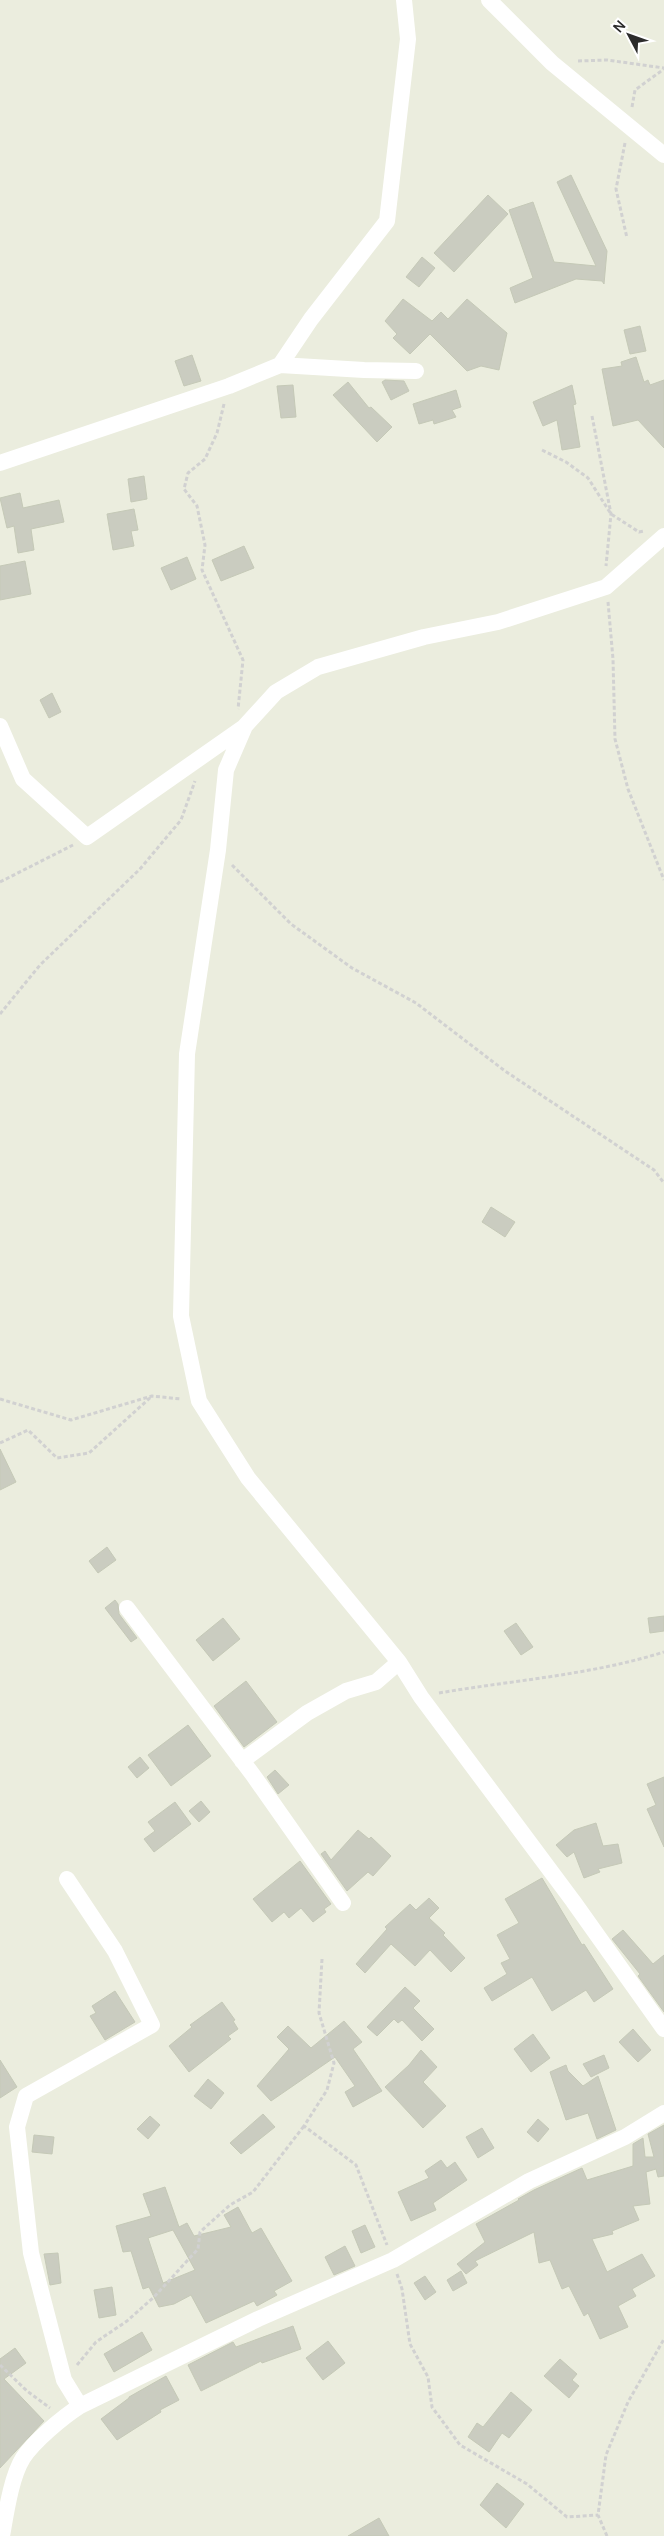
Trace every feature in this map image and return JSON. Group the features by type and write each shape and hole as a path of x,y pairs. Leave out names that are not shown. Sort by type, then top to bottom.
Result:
{"street":[{"path":"280,366 312,319 387,221 408,39 404,0"},
{"path":"488,0 552,63 664,155"},
{"path":"0,463 229,386 280,366 416,371"},
{"path":"0,726 23,779 87,837 242,729 276,692 318,667 424,637 498,622 606,587 664,536"},
{"path":"242,729 226,770 218,850 187,1054 181,1316 199,1401 248,1478 399,1662 664,2029"},
{"path":"127,1608 242,1760 343,1903"},
{"path":"242,1760 306,1713 346,1691 376,1682 399,1662"},
{"path":"67,1880 115,1951 152,2025 26,2096 17,2127 31,2252 64,2380 80,2406"},
{"path":"2,2536 8,2499 23,2458 63,2418 80,2406 258,2319 393,2260 529,2181 625,2137 664,2113"}],"path":[{"path":"552,63 607,60 664,68"},
{"path":"229,386 217,432 205,459 188,473 184,489 198,506 205,545 202,570 243,660 242,729"},
{"path":"592,416 611,514 607,543 606,587 613,659 614,739 628,789 664,880"},
{"path":"542,450 566,462 588,478 611,514 639,532 647,530"},
{"path":"0,1014 40,964 140,869 180,820 205,755"},
{"path":"0,882 87,837"},
{"path":"218,850 291,924 352,968 416,1003 505,1071 654,1170 664,1183"},
{"path":"0,1398 72,1420 152,1396 199,1401"},
{"path":"0,1443 28,1430 57,1458 89,1453 152,1396"},
{"path":"422,1696 503,1682 580,1673 629,1663 664,1652"},
{"path":"64,2380 96,2342 134,2315 198,2249 200,2232 230,2205 253,2192 304,2126"},
{"path":"607,2536 598,2514 606,2455 628,2402 664,2339"},
{"path":"0,2365 27,2391 63,2418"}],"building":[{"path":"571,175 607,251 604,284 602,281 576,279 515,303 510,288 533,278 509,210 533,202 554,262 596,266 557,182"},
{"path":"488,195 508,214 454,272 434,253"},
{"path":"422,257 435,268 419,287 406,277"},
{"path":"403,299 432,321 441,312 448,319 467,299 507,333 499,370 481,366 467,371 430,334 410,354 393,338 397,334 385,321"},
{"path":"640,326 646,351 630,354 624,330"},
{"path":"192,355 201,381 184,386 175,361"},
{"path":"636,357 644,382 648,380 650,385 664,380 664,448 638,420 613,426 602,369 622,366 621,362"},
{"path":"385,380 404,381 409,391 391,400 382,382"},
{"path":"348,382 369,408 371,407 392,427 377,442 333,395"},
{"path":"293,385 296,417 281,418 277,386"},
{"path":"572,385 576,404 573,405 580,447 562,450 557,420 543,426 533,402"},
{"path":"456,390 461,407 452,410 456,417 434,424 433,420 419,424 413,404"},
{"path":"144,476 147,499 131,502 128,479"},
{"path":"20,493 23,508 59,500 64,522 31,529 34,550 18,553 14,526 7,528 0,498"},
{"path":"134,509 138,530 131,531 134,546 113,550 107,514"},
{"path":"244,546 254,568 221,581 212,560"},
{"path":"187,557 196,579 171,590 161,568"},
{"path":"25,561 31,594 0,600 0,566"},
{"path":"52,693 61,712 49,718 40,700"},
{"path":"491,1207 515,1222 505,1237 482,1222"},
{"path":"0,1449 16,1482 0,1490"},
{"path":"107,1547 116,1560 98,1573 89,1561"},
{"path":"115,1600 118,1604 119,1614 137,1638 131,1642 105,1608"},
{"path":"664,1616 664,1631 650,1633 648,1618"},
{"path":"223,1618 240,1639 213,1661 196,1640"},
{"path":"516,1623 533,1647 521,1655 504,1631"},
{"path":"246,1681 277,1722 244,1747 214,1706"},
{"path":"188,1725 211,1756 171,1786 148,1755"},
{"path":"140,1757 149,1768 137,1778 128,1767"},
{"path":"275,1770 289,1785 278,1794 267,1777"},
{"path":"664,1777 664,1847 647,1809 656,1805 647,1784"},
{"path":"201,1801 210,1812 199,1822 189,1811"},
{"path":"175,1802 191,1824 154,1852 144,1839 155,1831 148,1822"},
{"path":"596,1823 603,1846 618,1844 622,1863 598,1869 600,1872 584,1878 574,1852 567,1857 556,1845 574,1830"},
{"path":"358,1830 369,1839 371,1837 391,1856 373,1876 368,1872 347,1891 321,1854 325,1851 331,1860"},
{"path":"300,1861 331,1904 324,1909 326,1912 313,1922 301,1908 289,1918 284,1912 272,1922 253,1899"},
{"path":"542,1878 582,1945 584,1944 613,1989 594,2002 586,1990 552,2011 532,1977 492,2001 484,1988 507,1974 501,1963 510,1959 497,1935 519,1923 505,1899"},
{"path":"429,1898 439,1908 429,1918 445,1933 443,1935 465,1958 451,1972 430,1950 415,1966 391,1944 365,1973 356,1964 387,1929 385,1927 410,1904 416,1910"},
{"path":"623,1930 653,1964 664,1955 664,2012 638,1976 640,1974 612,1939"},
{"path":"405,1987 420,2001 413,2008 434,2029 422,2041 402,2020 398,2023 394,2019 377,2036 367,2027"},
{"path":"115,1991 135,2022 105,2040 90,2016 96,2013 92,2006"},
{"path":"222,2002 235,2020 233,2021 238,2029 228,2036 231,2039 189,2072 169,2046 192,2027 190,2025"},
{"path":"344,2021 362,2042 353,2049 382,2091 353,2107 345,2092 355,2086 335,2057 271,2101 257,2086 289,2049 277,2037 288,2026 311,2048"},
{"path":"633,2029 651,2050 638,2062 619,2042"},
{"path":"533,2034 550,2058 531,2072 514,2049"},
{"path":"421,2050 437,2067 423,2082 446,2106 423,2128 385,2087 409,2065"},
{"path":"604,2055 609,2068 591,2077 583,2064"},
{"path":"0,2060 17,2087 0,2098"},
{"path":"566,2065 568,2071 583,2086 598,2076 616,2130 597,2139 588,2113 566,2120 550,2072"},
{"path":"208,2079 224,2093 211,2109 194,2096"},
{"path":"263,2114 275,2127 241,2154 230,2143"},
{"path":"150,2116 160,2125 148,2139 137,2129"},
{"path":"538,2119 549,2129 538,2142 527,2132"},
{"path":"664,2125 664,2176 658,2177 656,2169 646,2172 650,2204 633,2206 639,2220 612,2231 613,2234 592,2239 607,2272 642,2254 655,2276 632,2289 636,2296 618,2306 628,2327 600,2339 588,2313 584,2316 569,2286 562,2289 550,2260 539,2263 534,2232 475,2261 478,2265 466,2274 457,2264 485,2242 476,2224 534,2190 582,2168 587,2180 633,2166 633,2144 643,2138 645,2157 654,2157 648,2134"},
{"path":"482,2128 494,2148 478,2158 466,2137"},
{"path":"34,2135 54,2137 52,2154 32,2152"},
{"path":"441,2160 447,2168 455,2162 467,2180 433,2203 436,2210 411,2221 398,2192 429,2178 425,2171"},
{"path":"165,2187 179,2227 187,2223 194,2236 231,2227 224,2215 238,2207 252,2233 261,2228 292,2281 274,2291 277,2295 257,2306 254,2301 206,2323 191,2295 174,2304 159,2307 149,2287 143,2289 131,2251 123,2252 116,2226 151,2216 143,2194","holes":["173,2230 195,2270 163,2283 148,2238"]},
{"path":"365,2225 375,2247 361,2253 352,2231"},
{"path":"345,2246 355,2266 334,2275 325,2257"},
{"path":"58,2253 61,2283 50,2285 44,2254"},
{"path":"461,2271 467,2283 453,2291 447,2280"},
{"path":"425,2276 436,2292 425,2300 414,2283"},
{"path":"112,2287 116,2315 99,2318 94,2290"},
{"path":"293,2326 301,2349 262,2363 261,2361 201,2391 188,2365 233,2342 236,2347"},
{"path":"142,2332 152,2350 114,2372 104,2354"},
{"path":"328,2341 345,2363 323,2380 306,2358"},
{"path":"15,2348 26,2363 4,2379 44,2421 0,2468 0,2359"},
{"path":"560,2359 577,2374 572,2380 579,2386 569,2398 544,2376"},
{"path":"166,2376 179,2400 160,2410 161,2412 117,2440 101,2419 129,2397"},
{"path":"511,2392 532,2410 509,2438 502,2433 489,2452 468,2437 477,2423 483,2427"},
{"path":"497,2483 524,2504 506,2528 480,2505"},
{"path":"379,2518 389,2536 348,2536"}]}
